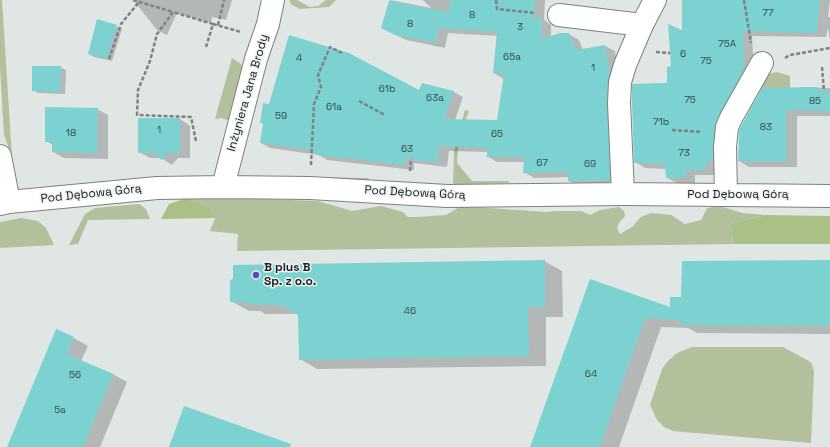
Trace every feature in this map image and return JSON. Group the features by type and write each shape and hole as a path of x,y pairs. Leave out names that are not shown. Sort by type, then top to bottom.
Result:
{"street":[{"name":"Inżyniera Jana Brody","path":"223,187 256,59 268,24 274,0"},
{"path":"623,194 619,103 620,82 625,65 642,25 655,0"},
{"path":"560,15 642,25"},
{"path":"726,195 725,147 727,127 762,63"},
{"path":"0,156 5,203"},
{"name":"Pod Dębową Górą","path":"5,203 157,188 223,187 310,188 447,196 623,194 830,196"}],"path":[{"path":"133,0 245,33"},
{"path":"218,25 224,0"},
{"path":"496,0 497,9 560,15"},
{"path":"744,0 753,53 762,63"},
{"path":"109,59 121,24 139,2"},
{"path":"173,12 157,34 150,62 138,90 137,115 191,117 196,141"},
{"path":"206,47 213,24"},
{"path":"310,188 314,104 321,87 318,75 330,47 342,53"},
{"path":"784,58 790,55 830,48"},
{"path":"822,67 824,90"},
{"path":"359,101 385,115"},
{"path":"672,130 726,133"}],"green space":[{"path":"0,0 2,0 12,157 4,135 0,67"},
{"path":"289,0 297,0 310,7 318,6 326,0 336,0 329,7 300,9 292,5"},
{"path":"232,58 241,64 243,72 231,121 221,118 215,119"},
{"path":"777,72 790,76 790,88 754,89 754,102 733,133 740,106 755,81 767,74"},
{"path":"465,110 469,111 459,138 457,163 472,181 510,181 508,183 453,185 454,151"},
{"path":"314,177 369,178 368,184 316,180"},
{"path":"235,198 318,201 352,211 381,206 403,212 408,217 446,215 461,206 546,212 581,211 590,215 600,210 619,207 624,211 625,216 617,228 620,234 632,227 641,217 651,213 671,215 685,224 701,220 707,208 719,206 743,213 766,215 731,224 733,244 237,251 238,234 210,231 215,218 184,199"},
{"path":"184,199 207,207 215,218 161,219 169,204"},
{"path":"139,204 146,209 150,219 88,220 78,244 69,245 85,214 95,208"},
{"path":"766,215 830,216 830,244 733,244 731,224"},
{"path":"21,218 38,221 46,228 54,245 0,248 0,222"},
{"path":"692,347 783,347 809,361 812,364 814,372 811,443 673,431 664,427 657,420 650,405 662,369 677,353"}],"building":[{"path":"450,0 535,0 534,18 542,18 541,39 560,33 569,33 576,50 605,45 610,72 607,102 610,180 568,181 568,172 523,173 524,157 487,157 487,148 439,146 438,163 405,158 404,165 316,155 316,151 260,143 263,124 260,123 263,103 269,104 289,35 349,53 419,90 422,83 454,91 444,119 497,120 504,74 493,73 497,32 438,28 436,43 395,35 381,28 389,1 449,12"},
{"path":"682,0 820,0 817,33 743,31 744,69 716,122 713,161 707,161 706,170 686,170 685,178 666,178 665,164 634,163 632,84 667,83 667,67 671,66 668,24 682,30"},
{"path":"97,19 117,25 107,59 88,54"},
{"path":"32,66 61,66 60,92 32,91"},
{"path":"817,87 818,90 830,91 830,111 786,110 787,162 738,161 739,130 762,88"},
{"path":"45,107 98,108 97,153 52,152 52,142 45,142"},
{"path":"138,118 180,118 180,153 168,153 161,160 156,153 138,153"},
{"path":"545,260 545,307 528,307 529,356 299,360 298,315 282,305 230,302 230,280 233,279 233,265"},
{"path":"830,260 830,326 680,325 680,320 645,318 600,447 530,447 590,279 670,307 670,297 681,297 682,261"},
{"path":"56,329 74,337 67,354 113,374 83,447 7,447"},
{"path":"184,406 291,444 290,447 169,447"}],"place":[{"name":"B plus B Sp. z o.o.","path":"256,275"}]}
